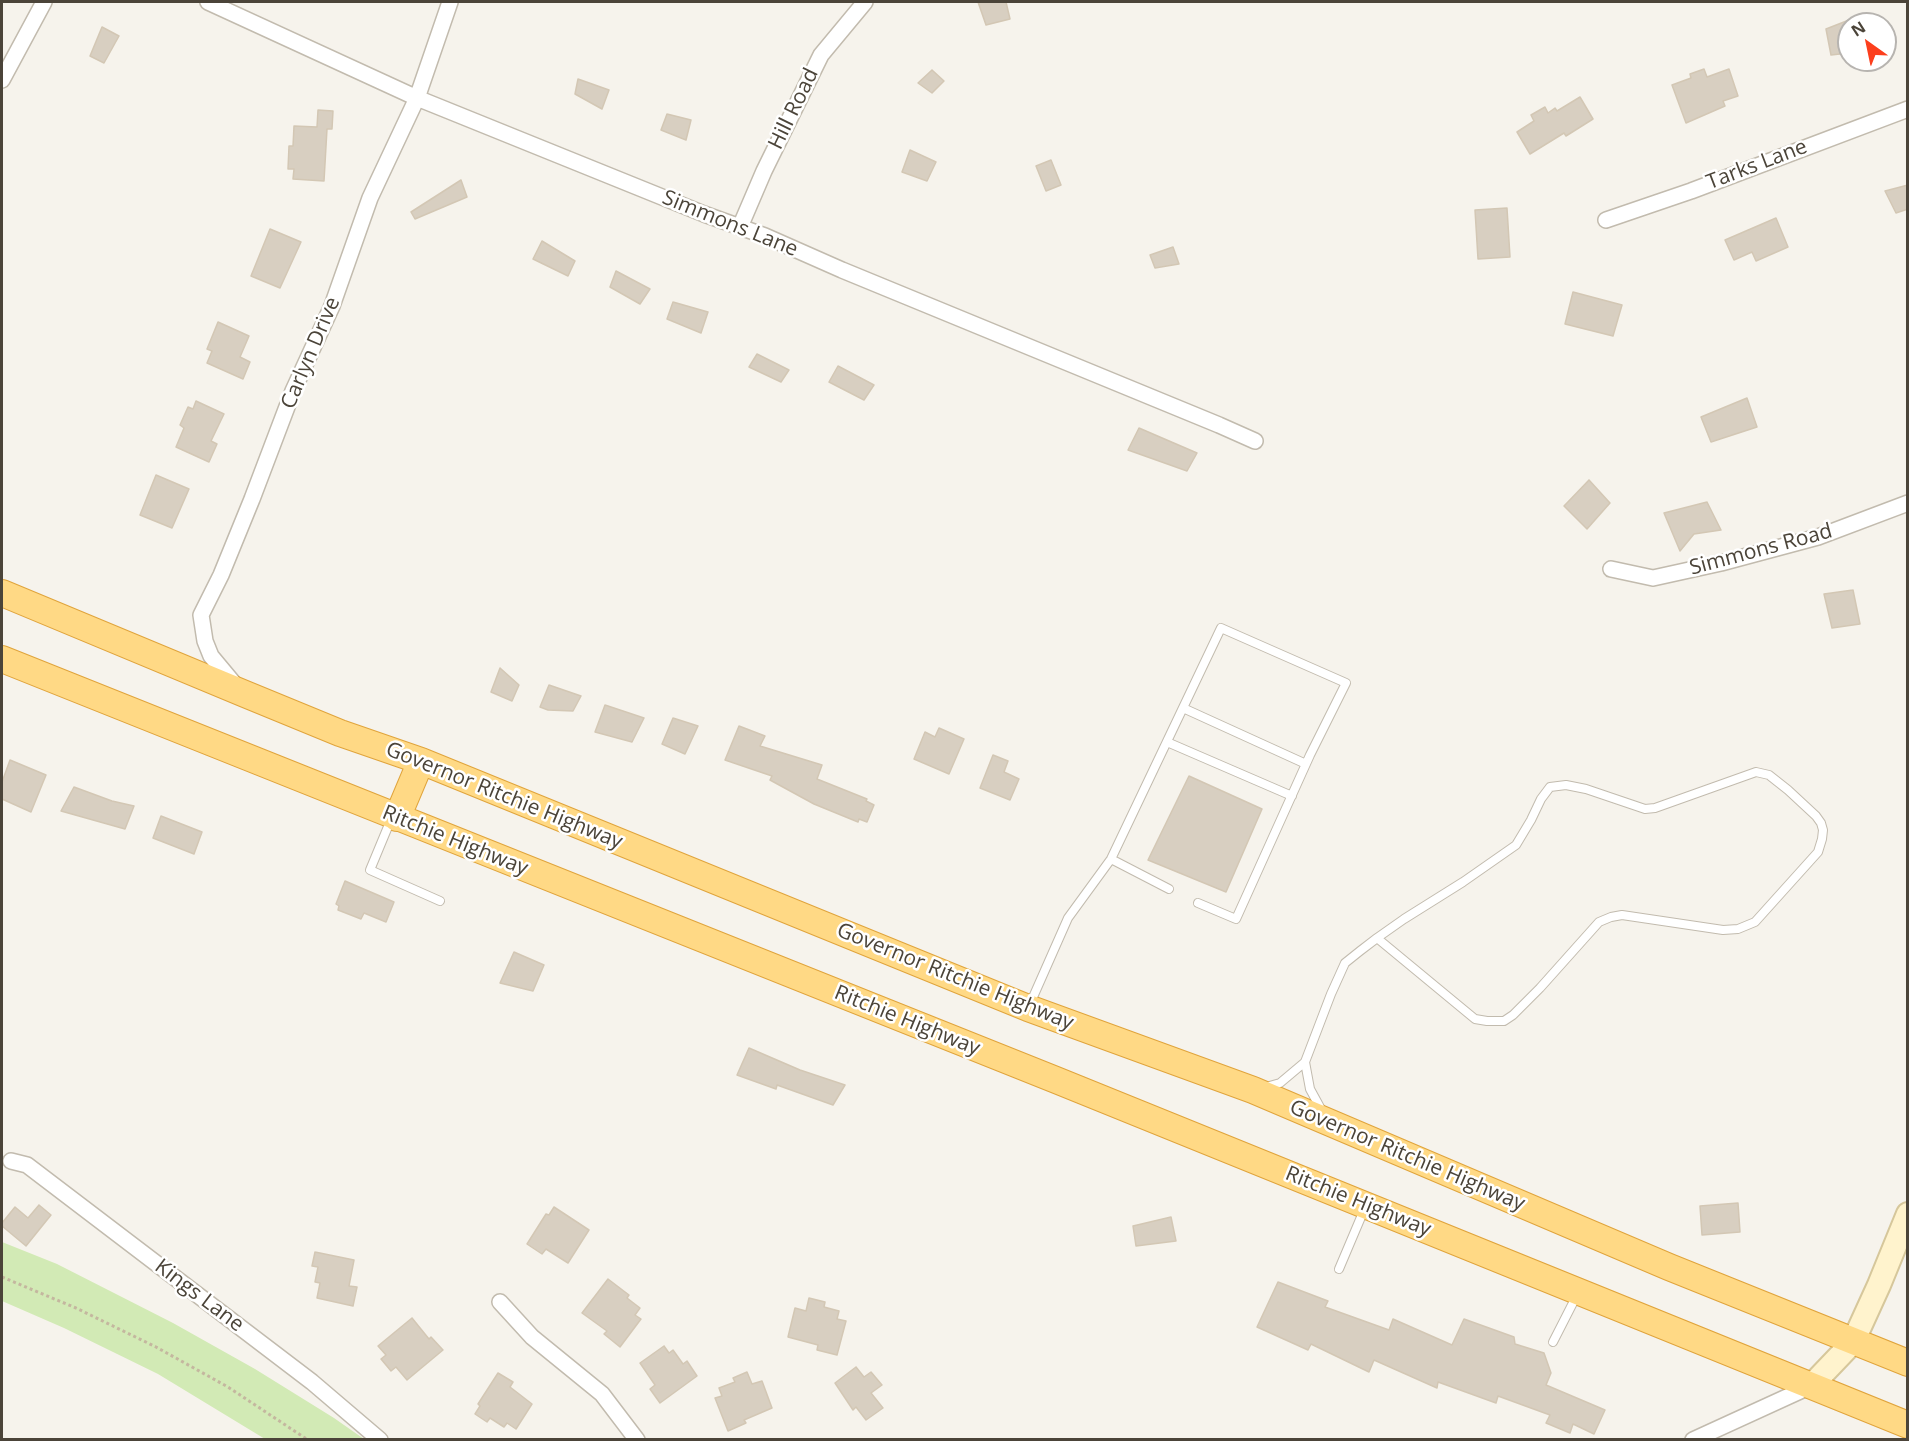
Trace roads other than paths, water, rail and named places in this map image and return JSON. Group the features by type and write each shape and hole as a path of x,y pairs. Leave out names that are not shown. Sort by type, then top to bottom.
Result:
{"highway":[{"name":"Governor Ritchie Highway","path":"2,593 340,733 421,761 1028,1008 1253,1090 1908,1363"},
{"name":"Ritchie Highway","path":"2,659 1811,1386"},
{"path":"395,817 421,761"},
{"path":"1811,1386 1908,1425"}],"main road":[{"path":"1811,1386 1853,1342 1908,1214"}],"street":[{"path":"2,80 44,2"},
{"name":"Simmons Lane","path":"207,2 417,98 740,227 1255,441"},
{"name":"Carlyn Drive","path":"245,694 226,676 211,656 205,641 201,615 221,575 293,391 332,306 370,198 417,98 450,2"},
{"name":"Hill Road","path":"740,227 764,171 821,55 865,2"},
{"name":"Tarks Lane","path":"1606,220 1691,191 1908,109"},
{"name":"Simmons Road","path":"1611,569 1653,578 1704,567 1818,537 1908,503"},
{"name":"Kings Lane","path":"11,1161 27,1165 312,1382 380,1440"},
{"path":"500,1302 532,1337 602,1395 637,1440"},
{"path":"1694,1440 1811,1386"}],"lane":[{"path":"1028,1008 1068,918 1111,860 1221,628 1346,683 1310,755 1236,919 1198,903"},
{"path":"1183,708 1306,764"},
{"path":"1167,741 1292,796"},
{"path":"1253,1090 1280,1083 1305,1062 1345,963 1377,938 1516,844 1531,820 1540,799 1550,787 1566,785 1586,789 1646,809 1655,808 1756,772 1769,775 1788,790 1816,816 1823,830 1818,852 1755,922 1724,930 1622,915 1611,917 1599,922 1540,988 1504,1021 1487,1022 1476,1019 1377,938"},
{"path":"395,817 370,870 440,901"},
{"path":"1111,860 1169,889"},
{"path":"1305,1062 1310,1089 1328,1123"},
{"path":"1339,1269 1366,1206"},
{"path":"1553,1342 1579,1292"}]}
